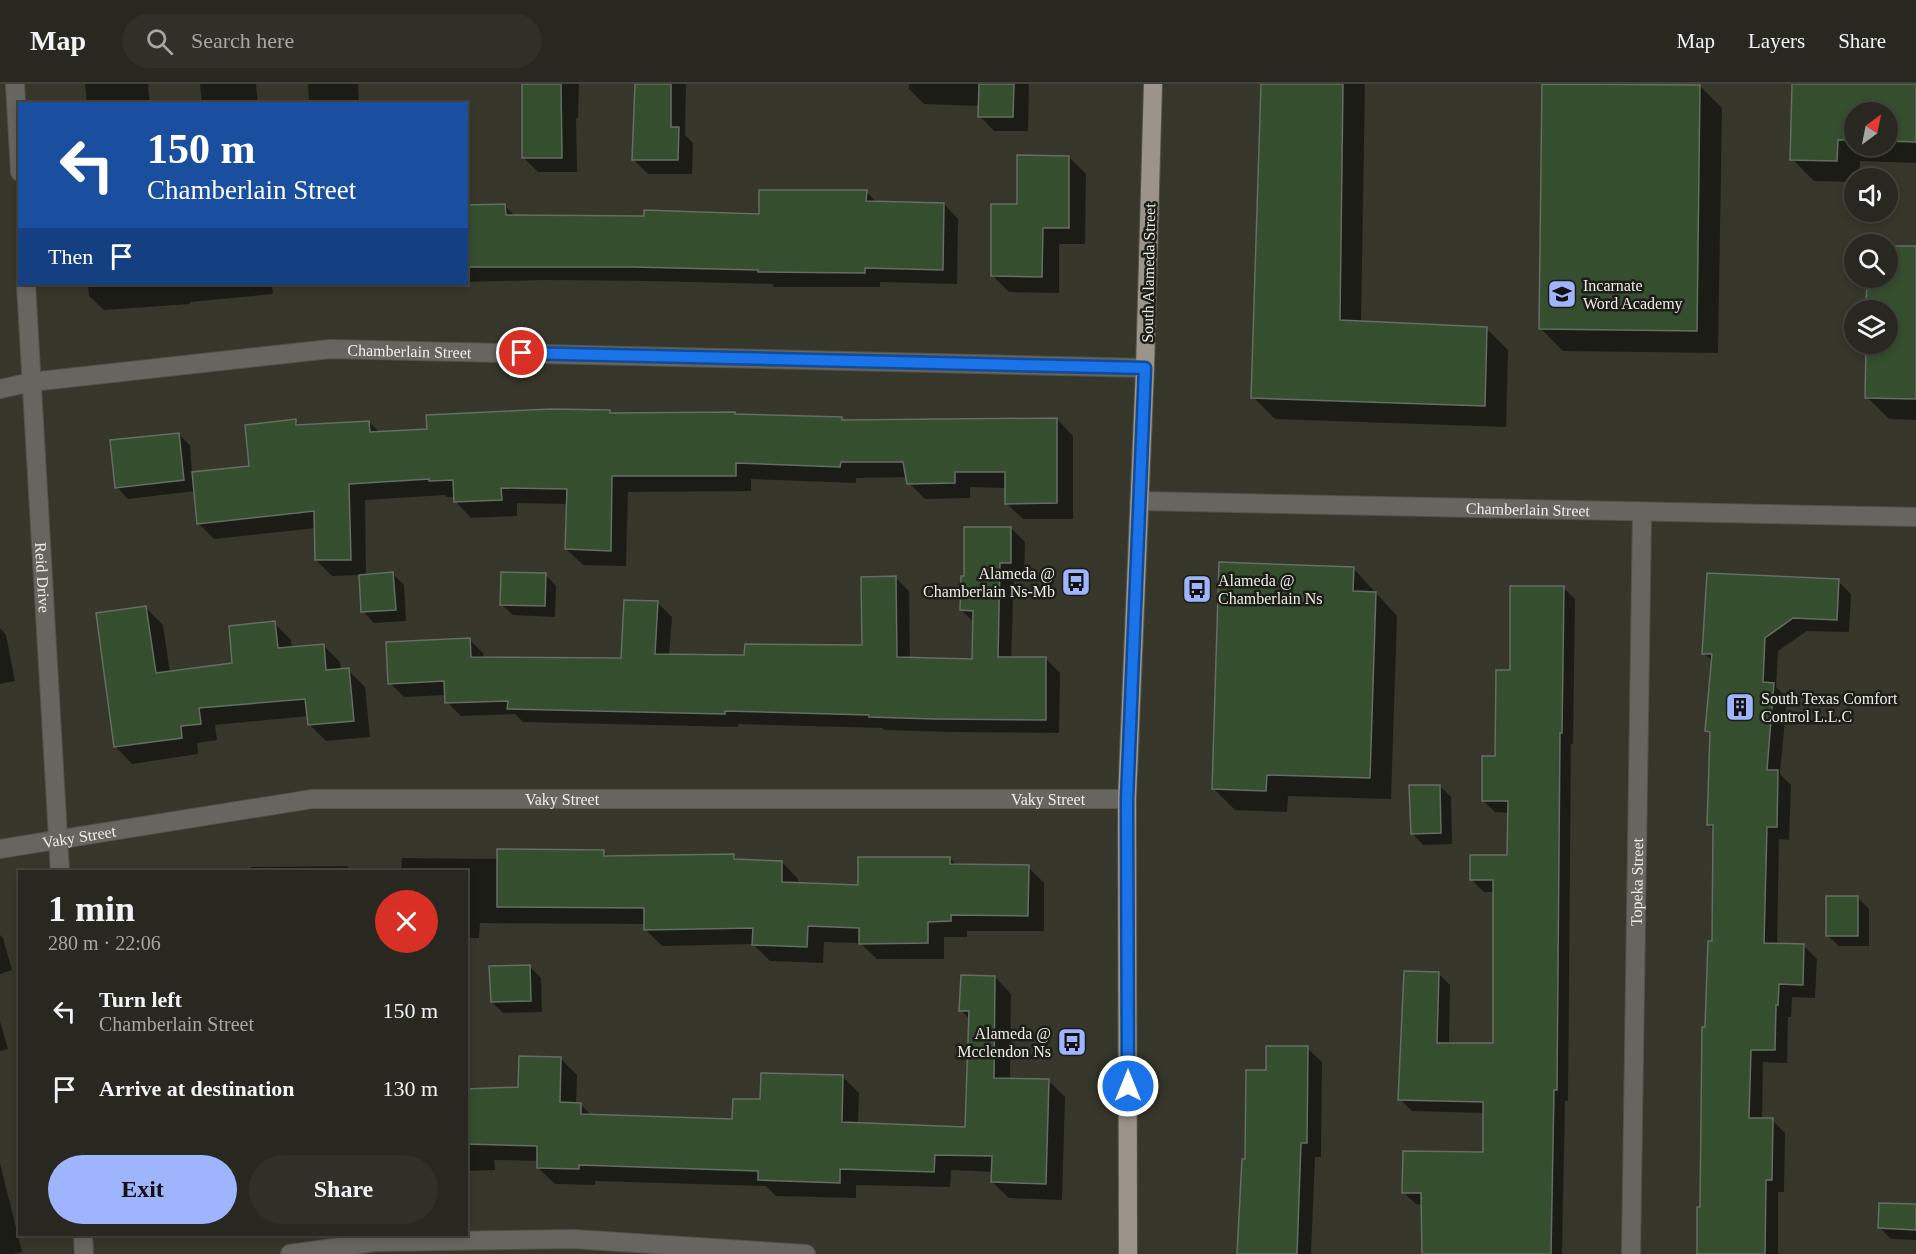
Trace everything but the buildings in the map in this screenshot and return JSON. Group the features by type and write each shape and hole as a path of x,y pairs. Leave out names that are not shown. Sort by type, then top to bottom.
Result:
{"main road":[{"name":"South Alameda Street","path":"1128,1254 1127,799 1145,368 1153,84"}],"street":[{"path":"15,84 18,137"},
{"name":"Reid Drive","path":"26,285 60,870"},
{"name":"Chamberlain Street","path":"0,389 31,382 330,349 1145,368"},
{"name":"Chamberlain Street","path":"1140,501 1916,517"},
{"name":"Topeka Street","path":"1631,1254 1642,512"},
{"name":"Vaky Street","path":"0,849 57,838 312,799 1127,799"},
{"path":"83,1236 84,1254"},
{"path":"290,1254 375,1242 573,1239 806,1254"}],"place":[{"name":"Incarnate Word Academy","path":"1562,294"},
{"name":"Alameda @ Chamberlain Ns-Mb","path":"1076,582"},
{"name":"Alameda @ Chamberlain Ns","path":"1197,589"},
{"name":"South Texas Comfort Control L.L.C","path":"1740,707"},
{"name":"Alameda @ Mcclendon Ns","path":"1072,1042"}],"route":[{"path":"522,353 1145,368 1127,799 1128,1086"}]}
